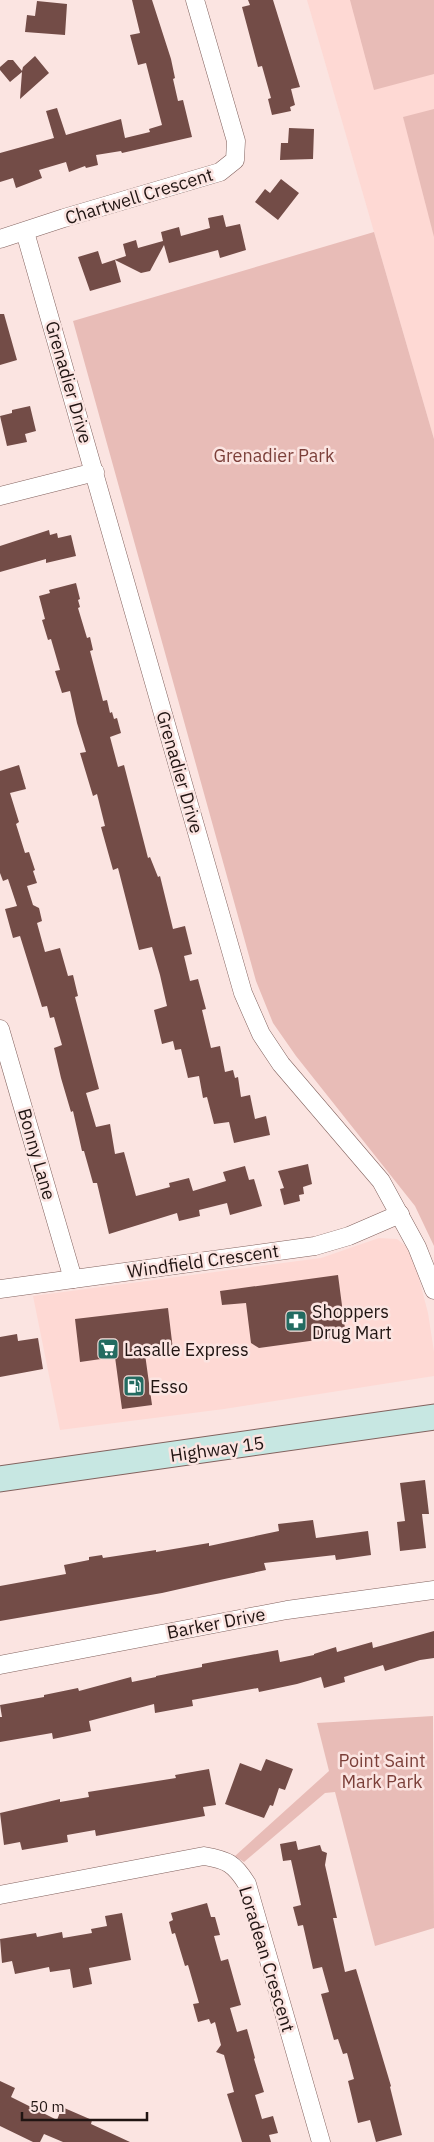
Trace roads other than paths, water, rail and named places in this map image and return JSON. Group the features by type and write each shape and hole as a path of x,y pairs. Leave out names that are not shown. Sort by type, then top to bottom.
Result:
{"main road":[{"name":"Highway 15","path":"0,1479 434,1417"}],"street":[{"name":"Chartwell Crescent","path":"24,232 64,218 220,172 235,160 236,141 195,0"},
{"path":"0,239 24,232"},
{"name":"Grenadier Drive","path":"24,232 95,472 243,993 261,1034 281,1064 381,1181 417,1247 434,1290"},
{"path":"0,496 95,472"},
{"name":"Bonny Lane","path":"0,1028 73,1279"},
{"name":"Windfield Crescent","path":"0,1288 315,1246 349,1236 400,1214"},
{"name":"Barker Drive","path":"0,1664 286,1610 434,1590"},
{"name":"Loradean Crescent","path":"0,1895 204,1856 226,1860 237,1869 247,1884 320,2142"}],"place":[{"name":"Shoppers Drug Mart","path":"296,1321"},
{"name":"Lasalle Express","path":"108,1349"},
{"name":"Esso","path":"134,1386"}],"park label":[{"name":"Grenadier Park","path":"274,455"},
{"name":"Point Saint Mark Park","path":"382,1770"}]}
